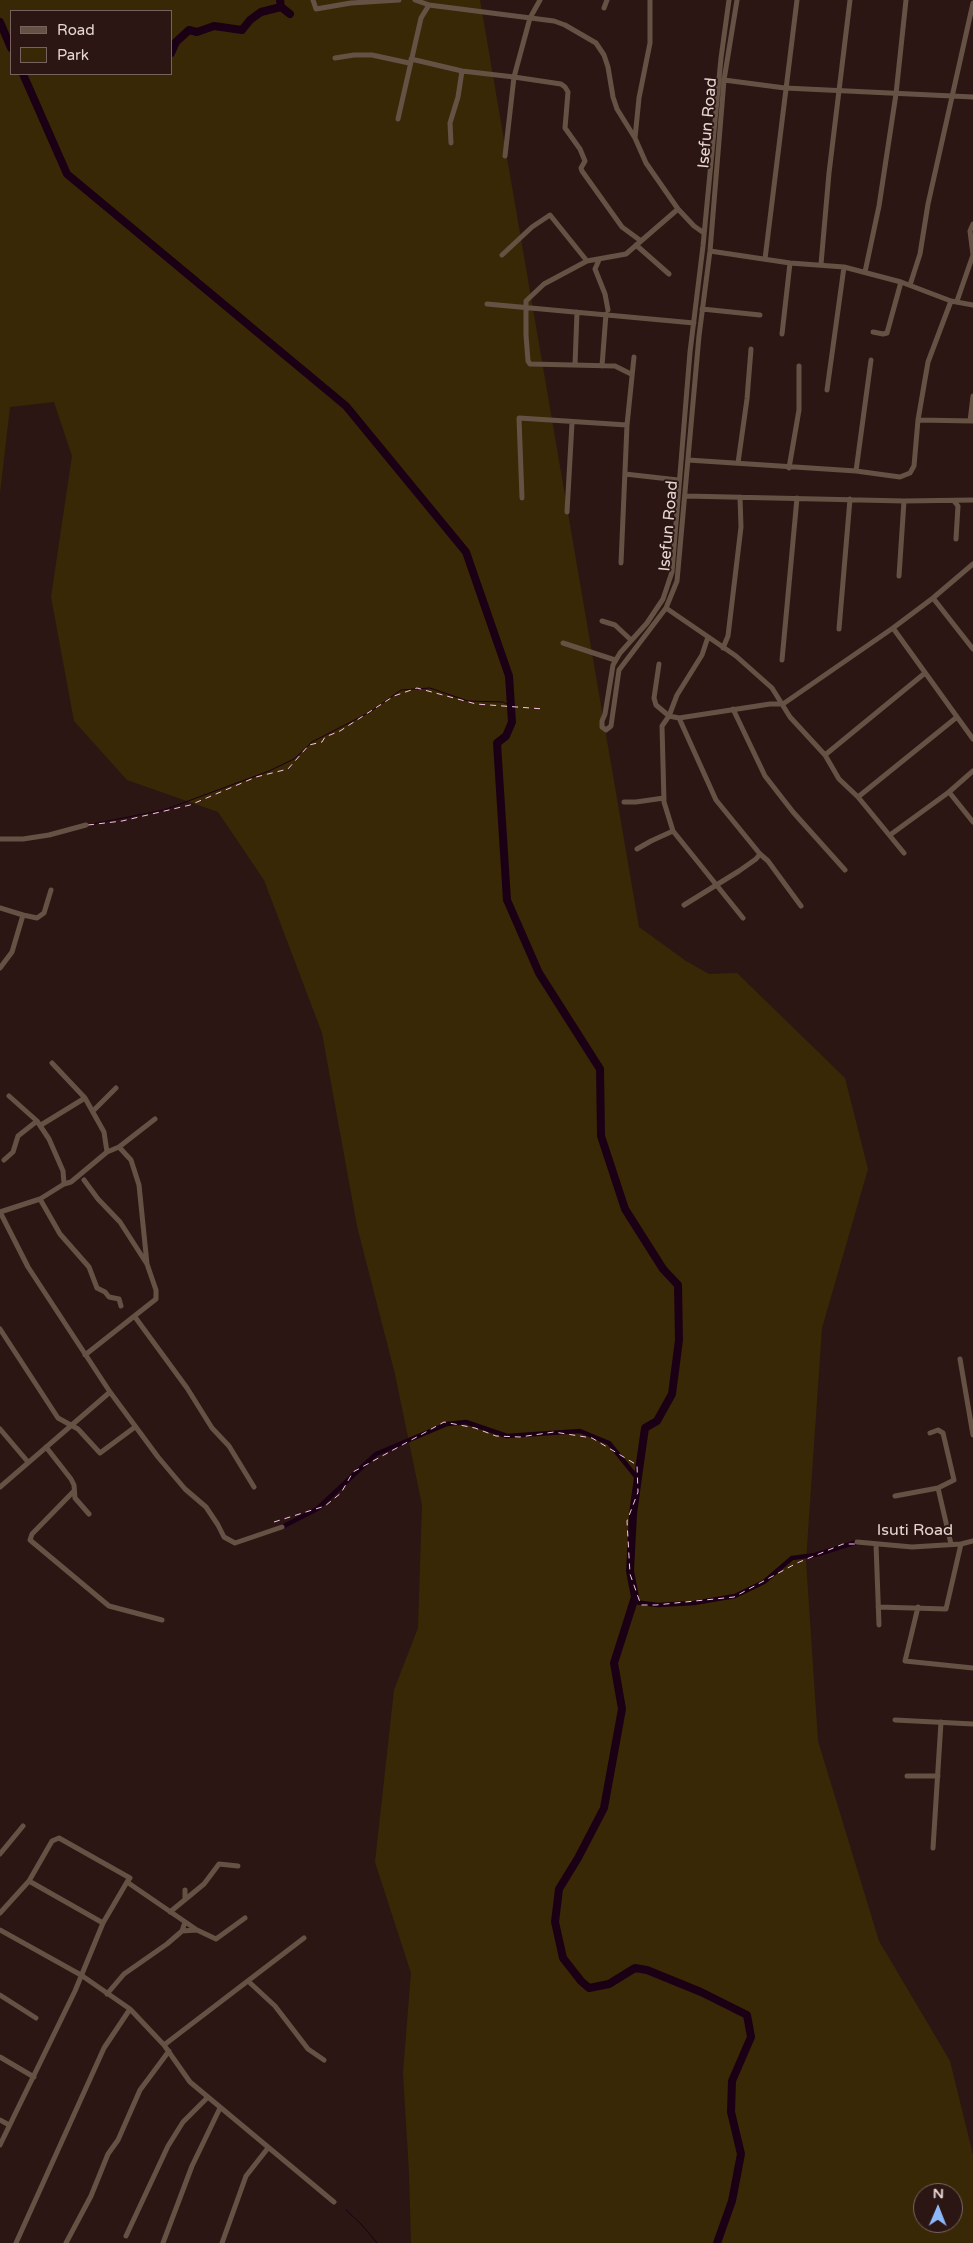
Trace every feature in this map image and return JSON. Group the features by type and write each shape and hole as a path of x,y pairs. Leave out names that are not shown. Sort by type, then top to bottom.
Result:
{"street":[{"path":"313,0 316,8 370,1 399,0"},
{"path":"415,0 429,5 530,18 565,25 600,46 608,67 615,103 623,121 635,138 646,163 678,209 704,233"},
{"path":"505,156 514,77 530,18 540,0"},
{"path":"604,8 607,0"},
{"path":"635,138 639,98 650,42 650,0"},
{"name":"Isefun Road","path":"730,0 721,58 678,480 672,572 663,599 647,623 616,660 610,673 605,714 602,721 602,727 606,730 611,726 619,670 666,608 677,581 702,309 710,251 724,80 737,0"},
{"path":"766,259 797,0"},
{"path":"821,264 829,172 850,0"},
{"path":"865,272 879,206 896,94 906,0"},
{"path":"910,285 920,254 928,204 973,3"},
{"path":"398,118 421,18 429,5"},
{"path":"335,58 372,55 462,71 561,84 566,87 568,92 565,128 580,149 585,161 581,169 622,226 641,241"},
{"path":"451,143 450,123 458,97 462,71"},
{"path":"724,80 785,88 839,92 973,97"},
{"path":"631,374 615,366 530,364 528,361 526,301 544,284 587,261 626,254 678,209"},
{"path":"502,255 532,227 550,215 587,261"},
{"path":"688,460 856,471 900,477 910,473 914,466 918,420 928,362 973,255 970,231 973,224"},
{"path":"636,245 669,274"},
{"path":"710,251 790,263 844,267 901,282 973,306"},
{"path":"598,260 595,269 605,294 607,312 602,366"},
{"path":"782,334 790,263"},
{"path":"827,390 844,267"},
{"path":"873,332 887,333 901,282"},
{"path":"487,304 577,312 607,312 694,323"},
{"path":"702,309 760,315"},
{"path":"575,365 577,312"},
{"path":"738,463 750,349"},
{"path":"621,563 627,425 634,357"},
{"path":"856,471 871,360"},
{"path":"789,468 799,410 799,366"},
{"path":"918,420 972,421 973,396"},
{"path":"522,498 519,418 572,423 627,425"},
{"path":"567,512 572,423"},
{"path":"625,474 678,480"},
{"path":"685,496 954,502 973,500"},
{"path":"723,648 728,636 741,528 740,497"},
{"path":"782,660 797,498"},
{"path":"839,629 850,499"},
{"path":"899,576 904,501"},
{"path":"954,502 958,506 956,539"},
{"path":"674,539 681,540"},
{"path":"659,664 654,698 656,705 669,716 679,718 733,709 783,704 933,598 973,564"},
{"path":"933,598 973,649"},
{"path":"666,608 736,656 772,688 790,717 825,755 839,779 858,797 904,852"},
{"path":"602,621 615,625 631,640"},
{"path":"892,628 973,739"},
{"path":"708,637 702,655 677,695 669,716 662,726 664,798 667,815 674,832 743,918"},
{"path":"563,644 616,660"},
{"path":"825,755 925,673"},
{"path":"733,709 765,776 793,812 845,870"},
{"path":"858,797 957,717"},
{"path":"679,718 716,800 760,854 768,861 801,906"},
{"path":"890,835 950,792 973,771"},
{"path":"950,792 973,822"},
{"path":"624,802 664,798"},
{"path":"0,839 48,835 86,825"},
{"path":"637,849 674,832"},
{"path":"684,905 744,867 760,854"},
{"path":"0,908 37,918 44,913 51,890"},
{"path":"0,968 12,952 23,915"},
{"path":"52,1063 85,1098 104,1132 107,1152"},
{"path":"93,1111 116,1088"},
{"path":"9,1096 39,1123 63,1171 64,1184"},
{"path":"4,1160 12,1152 18,1136 85,1098"},
{"path":"155,1119 120,1147 107,1152 71,1182 64,1184 40,1200 0,1214 28,1267 110,1392 135,1427 185,1489 206,1507 223,1536 228,1541 240,1542 282,1527"},
{"path":"85,1355 156,1299 156,1290 147,1264 139,1184 131,1160 120,1147"},
{"path":"84,1180 98,1199 120,1222 147,1264"},
{"path":"40,1200 60,1234 89,1267 97,1288 105,1292 109,1297 120,1299 121,1306"},
{"path":"135,1317 187,1388 212,1428 229,1446 254,1486"},
{"path":"0,1329 58,1418 78,1429 101,1454 135,1427"},
{"path":"960,1359 973,1434"},
{"path":"0,1488 110,1392"},
{"path":"0,1429 28,1462"},
{"path":"895,1496 938,1488 951,1483 955,1478 943,1433 938,1430 930,1433"},
{"path":"46,1448 71,1479 74,1485 73,1492 75,1498 89,1514"},
{"path":"938,1488 952,1544"},
{"path":"73,1492 32,1534 30,1540 109,1606 162,1620"},
{"name":"Isuti Road","path":"857,1542 912,1547 961,1544 973,1540"},
{"path":"876,1544 879,1625"},
{"path":"878,1607 946,1609 961,1544"},
{"path":"918,1607 905,1661 973,1668"},
{"path":"895,1720 973,1724"},
{"path":"933,1848 941,1722"},
{"path":"907,1776 938,1776"},
{"path":"0,1854 23,1826"},
{"path":"0,1913 29,1881 52,1841 60,1838 130,1878 103,1923 34,2077 0,2145"},
{"path":"170,1912 204,1884 219,1864 238,1866"},
{"path":"29,1881 103,1923"},
{"path":"127,1882 184,1922 216,1940 245,1918"},
{"path":"185,1890 185,1898"},
{"path":"108,1994 124,1974 168,1944 182,1931 184,1922"},
{"path":"0,1930 80,1974 130,2010 164,2045 190,2082 334,2202"},
{"path":"182,1931 197,1930"},
{"path":"164,2045 304,1938"},
{"path":"248,1981 276,2006 308,2049 324,2060"},
{"path":"0,1995 36,2018"},
{"path":"16,2243 104,2048 130,2010"},
{"path":"66,2243 90,2196 108,2154 118,2140 140,2090 169,2051"},
{"path":"0,2057 34,2077"},
{"path":"126,2236 168,2146 183,2122 207,2098"},
{"path":"163,2243 192,2166 220,2108"},
{"path":"0,2120 9,2125"},
{"path":"222,2243 246,2176 268,2148"}],"green space":[{"path":"0,0 480,0 639,927 686,961 709,974 737,973 845,1078 868,1169 822,1328 806,1561 818,1741 879,1941 950,2061 973,2155 973,2243 411,2243 403,2073 411,1973 375,1862 394,1690 418,1628 422,1505 395,1374 357,1226 322,1033 264,880 218,812 127,780 74,721 51,597 72,456 54,402 10,407 0,493"}],"waterway":[{"path":"280,0 281,7 290,14"},
{"path":"172,51 176,42 189,30 197,32 214,26 242,30 250,20 261,12 281,7"},
{"path":"0,22 10,46"},
{"path":"23,75 67,174 346,406 466,552 509,676 512,722 506,736 497,743 507,900 539,973 600,1069 601,1136 625,1209 663,1269 678,1285 679,1340 672,1394 657,1421 645,1428 639,1470 633,1514 630,1571 635,1597 614,1663 622,1709 604,1808 578,1858 559,1889 555,1922 563,1958 589,1988 609,1984 635,1968 647,1970 701,1992 747,2015 751,2037 732,2081 731,2112 741,2154 732,2201 717,2243"},
{"path":"87,825 164,810 269,771 294,759 312,742 370,712 401,690 430,688 468,701 503,702 511,706"},
{"path":"282,1527 317,1509 376,1454 447,1424 466,1422 507,1436 580,1431 609,1443 638,1479"},
{"path":"634,1602 658,1605 694,1603 735,1596 764,1582 792,1558 815,1555 857,1542"},
{"path":"346,2210 377,2243"}],"ferry route":[{"path":"88,825 122,821 190,805 256,777 288,769 309,745 322,742 325,737 340,731 394,696 417,688 476,704 544,709"},
{"path":"274,1522 325,1506 341,1493 353,1472 444,1422 475,1428 496,1436 520,1437 554,1432 592,1438 637,1465 638,1492 627,1521 630,1574 641,1605 734,1597 797,1563 843,1544 856,1544"}]}
